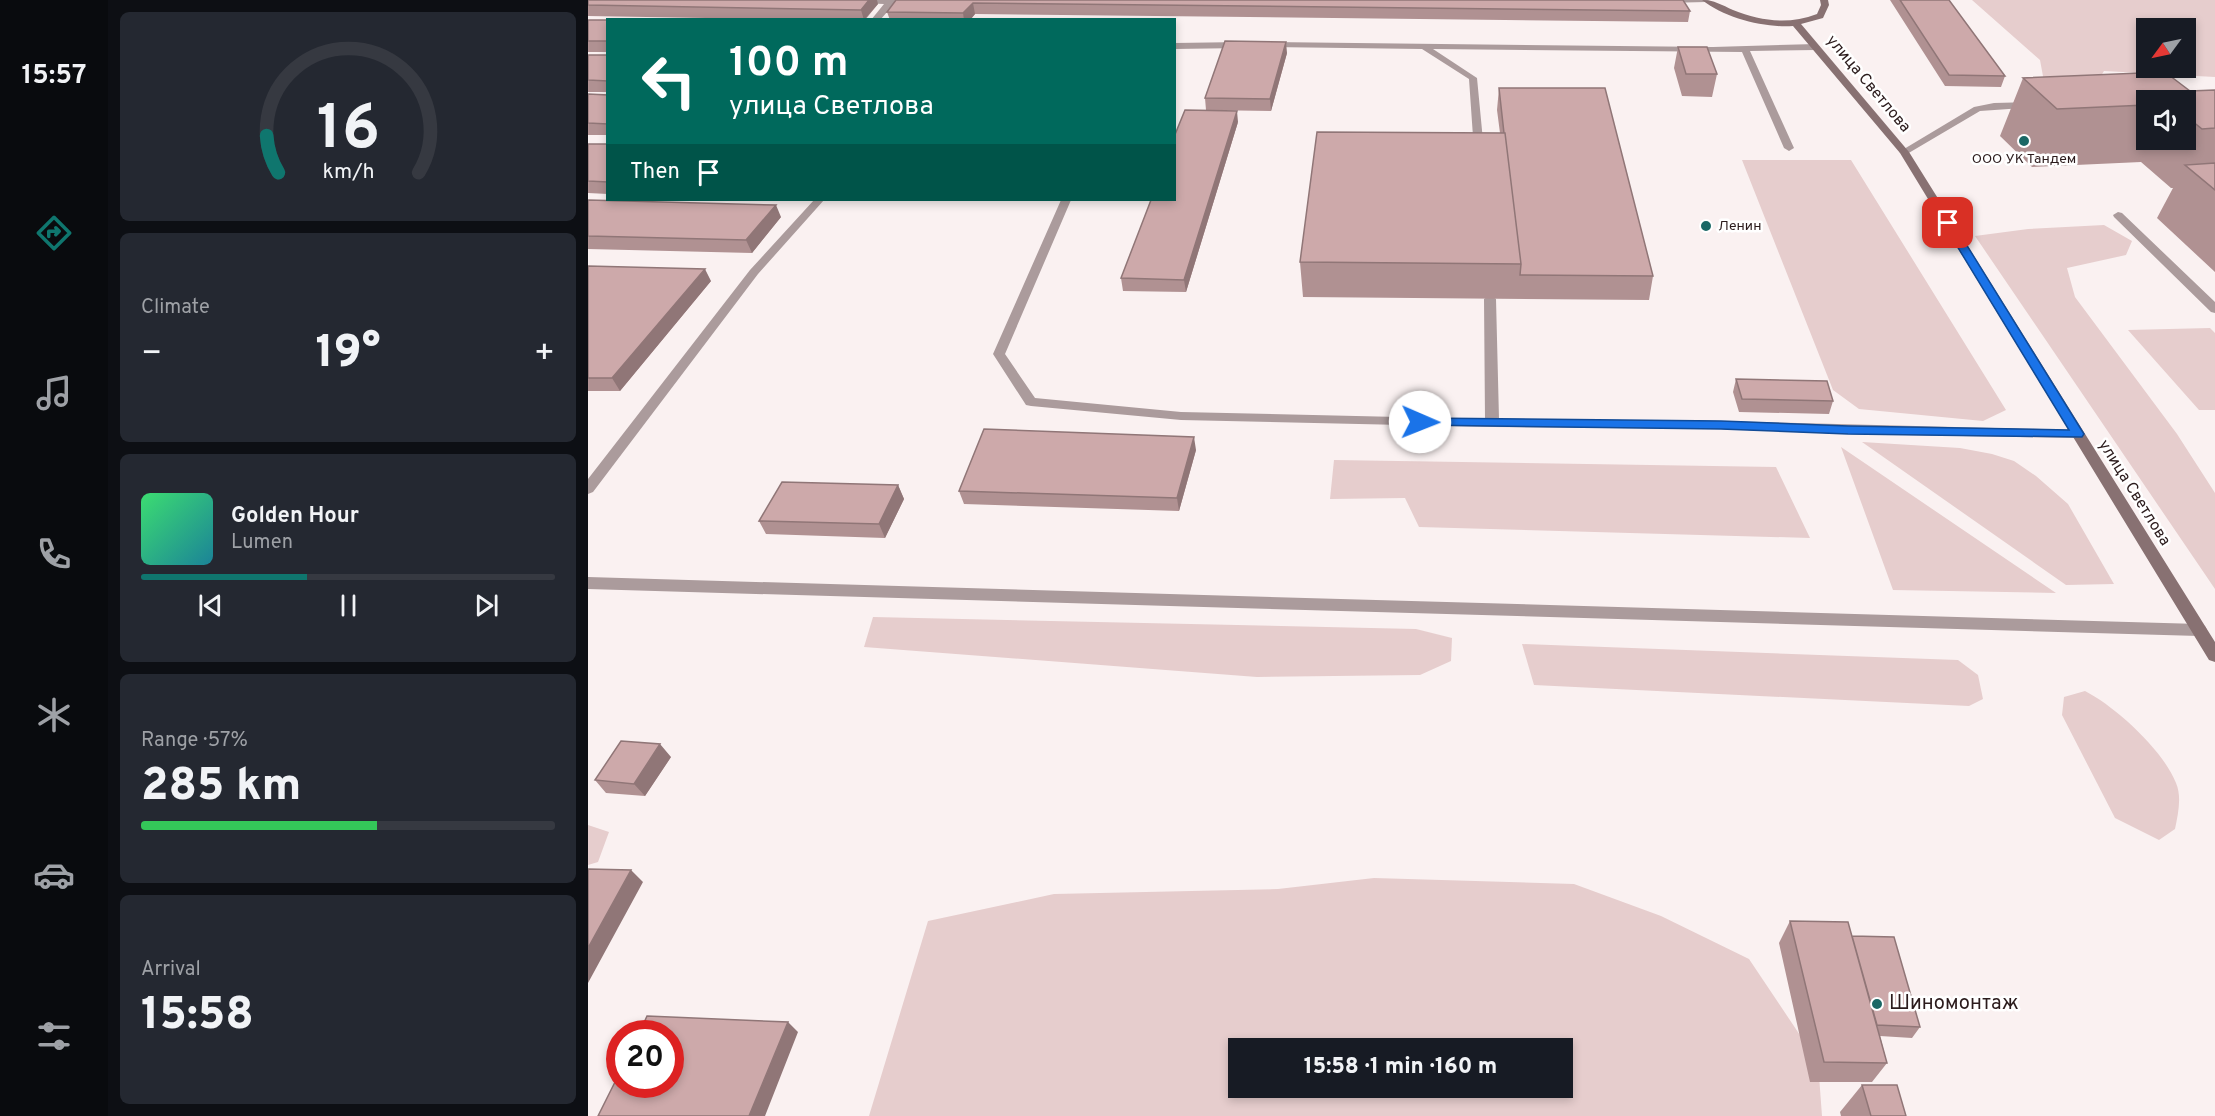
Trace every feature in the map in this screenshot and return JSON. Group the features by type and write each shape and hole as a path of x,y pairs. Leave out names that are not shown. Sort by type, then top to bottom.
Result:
{"street":[{"path":"1650,1 1706,0 1755,20 1781,25 1797,25"},
{"name":"улица Светлова","path":"1824,0 1825,5 1820,16 1797,25 1904,152 2215,656"},
{"path":"848,1 892,1"},
{"path":"877,18 892,1"},
{"path":"1176,46 1745,49 1816,47"},
{"path":"1424,48 1473,78 1480,166"},
{"path":"1745,49 1790,148"},
{"path":"1904,152 1977,109 2038,104"},
{"path":"588,489 754,272 818,201"},
{"path":"1066,201 999,354 1031,402 1181,416 1492,423 1721,425 2078,434"},
{"path":"2118,215 2215,309"},
{"path":"1490,298 1492,423"},
{"path":"588,583 2199,630"}],"shaded area":[{"path":"1972,0 2215,0 2215,77 2196,76 2196,18 2136,18 2136,73 2104,71 2088,96 2045,87 2040,60"},
{"path":"1742,160 1851,160 2006,410 1983,421 1859,409 1833,390"},
{"path":"2104,225 2132,241 2126,255 2067,268 2075,297 2177,434 2215,493 2215,589 1975,236 2028,229"},
{"path":"2210,328 2215,333 2215,410 2199,410 2128,330"},
{"path":"1862,442 1960,448 2014,461 2036,476 2068,504 2114,584 2066,585"},
{"path":"1841,447 2056,593 1893,590"},
{"path":"1334,460 1776,467 1810,538 1419,527 1405,498 1330,499"},
{"path":"873,617 1416,629 1452,638 1451,661 1420,675 1257,677 864,647"},
{"path":"1522,644 1958,660 1978,675 1983,699 1969,706 1534,685"},
{"path":"2085,691 2124,718 2150,744 2170,770 2178,788 2178,812 2175,829 2159,840 2115,818 2062,715 2064,697"},
{"path":"588,825 609,832 598,862 588,865"},
{"path":"1374,878 1574,884 1661,916 1749,959 1818,1062 1822,1116 869,1116 928,921 1054,894 1278,889"}],"building":[{"path":"588,0 869,0 861,10 588,5"},
{"path":"896,0 1683,0 1690,11 973,3 963,13 887,12"},
{"path":"1900,0 1949,0 2005,76 1949,75"},
{"path":"588,20 606,20 606,41 588,41"},
{"path":"1225,41 1286,42 1270,99 1205,98"},
{"path":"1678,47 1707,47 1717,74 1686,74"},
{"path":"588,55 606,55 606,81 588,80"},
{"path":"2136,73 2136,78 2173,78 2189,90 2136,90 2136,105 2057,109 2023,78"},
{"path":"1499,88 1605,88 1653,276 1520,275 1521,264"},
{"path":"2215,90 2215,128 2202,129 2196,124 2196,91"},
{"path":"588,94 606,95 606,124 588,123"},
{"path":"1185,110 1237,111 1184,280 1121,278 1151,201 1176,201 1176,132"},
{"path":"1317,132 1505,133 1521,264 1300,262"},
{"path":"588,144 606,144 606,182 588,181"},
{"path":"2215,163 2215,190 2185,165"},
{"path":"588,200 776,205 746,240 588,236"},
{"path":"588,266 705,269 612,378 588,378"},
{"path":"1736,379 1827,381 1833,401 1742,399"},
{"path":"984,429 1194,437 1177,498 959,491"},
{"path":"782,482 898,485 879,524 759,521"},
{"path":"621,741 660,744 634,784 595,780"},
{"path":"588,869 631,870 588,948"},
{"path":"1790,921 1848,922 1887,1063 1824,1062"},
{"path":"1852,936 1894,937 1920,1027 1877,1025"},
{"path":"647,1016 788,1022 749,1116 598,1116 607,1098 684,1098 684,1020 645,1020"},
{"path":"1862,1085 1897,1085 1906,1116 1871,1116"}],"place":[{"name":"ООО УК Тандем","path":"2024,141"},
{"name":"Ленин","path":"1706,226"},
{"name":"Шиномонтаж","path":"1877,1004"}],"route":[{"path":"1420,422 1721,425 2078,434 1948,223"}]}
